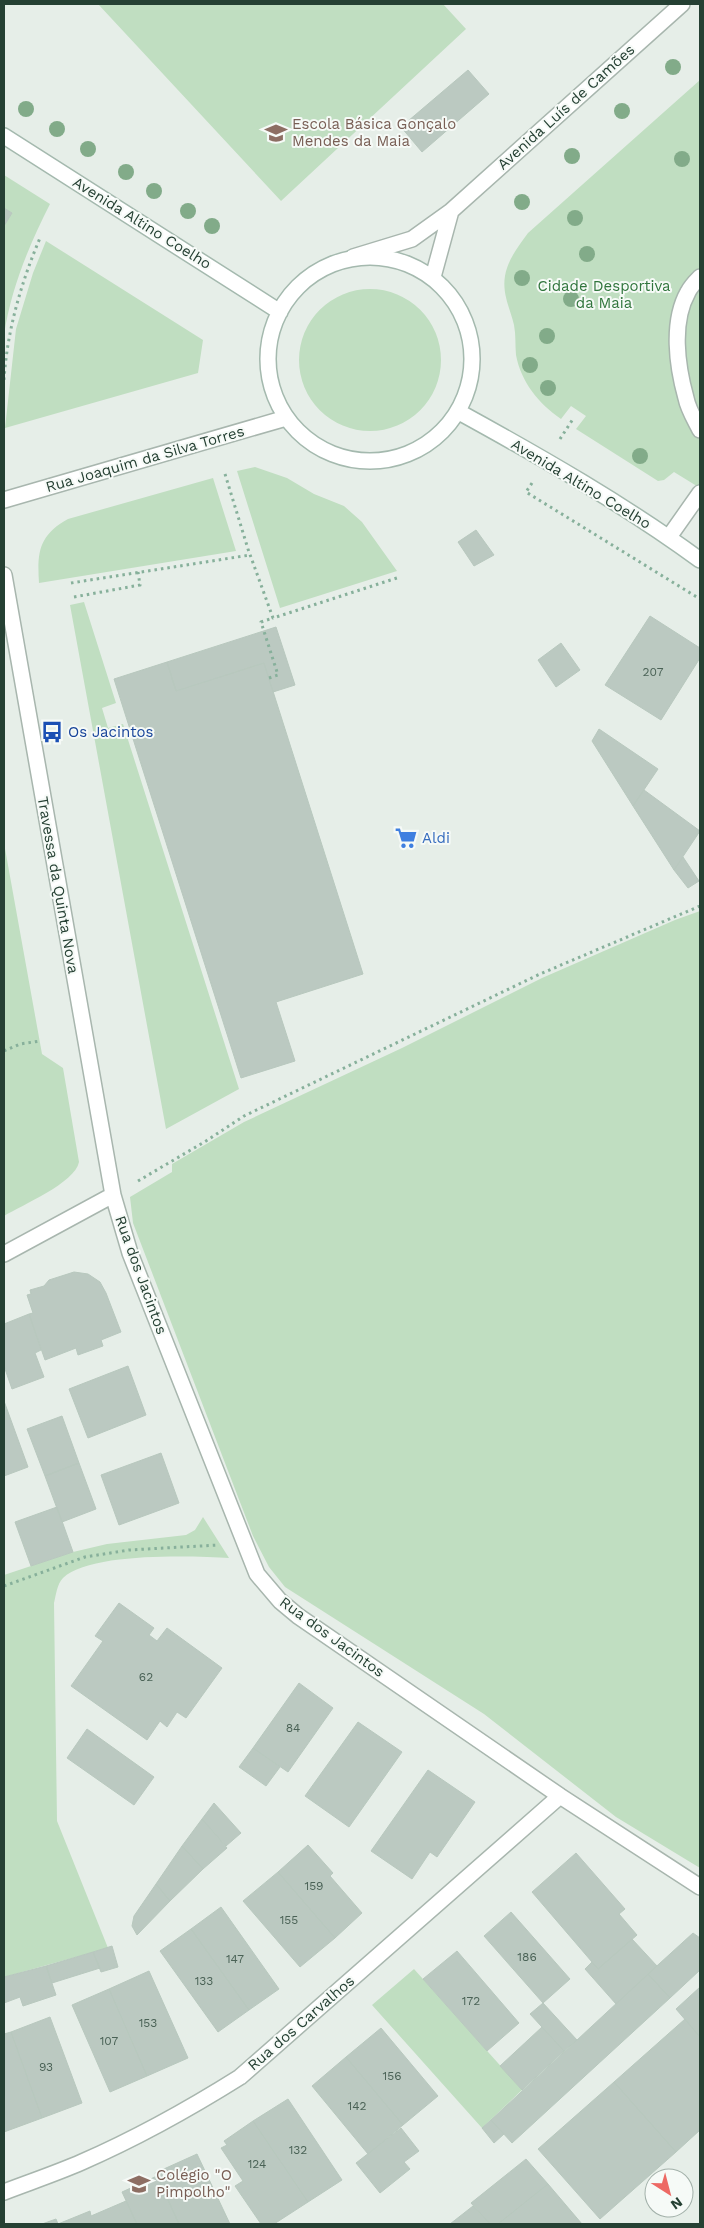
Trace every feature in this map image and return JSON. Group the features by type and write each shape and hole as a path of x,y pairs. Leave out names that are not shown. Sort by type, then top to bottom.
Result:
{"street":[{"name":"Avenida Luís de Camões","path":"353,258 412,239 451,211 682,4"},
{"name":"Avenida Altino Coelho","path":"4,136 280,312"},
{"path":"433,277 451,211"},
{"path":"381,256 408,263 433,277 454,298 468,325 474,355 470,384 459,412 434,440 401,457 364,462 334,456 307,440 286,418 273,391 269,376 268,354 271,332 280,312 293,292 310,276 330,264 353,258 381,256"},
{"path":"700,277 688,291 685,298 680,312 678,332 680,365 686,399 700,430"},
{"name":"Avenida Altino Coelho","path":"459,412 522,446 669,537 700,560"},
{"name":"Rua Joaquim da Silva Torres","path":"4,500 286,418"},
{"path":"669,537 700,493"},
{"name":"Travessa da Quinta Nova","path":"4,575 113,1195"},
{"path":"4,1254 113,1195"},
{"name":"Rua dos Jacintos","path":"113,1195 130,1253 257,1574 280,1601 298,1616 560,1796 700,1887"},
{"name":"Rua dos Carvalhos","path":"4,2192 82,2162 146,2131 194,2106 240,2077 560,1796"}],"path":[{"path":"4,380 8,344 14,315 30,261 40,238"},
{"path":"225,474 250,555 273,618"},
{"path":"71,584 250,555"},
{"path":"74,597 140,585 138,572"},
{"path":"269,678 278,675 261,622 400,577"},
{"path":"113,1195 206,1141 244,1116 540,974 700,906"},
{"path":"4,1051 20,1044 40,1041"},
{"path":"4,1586 94,1556 129,1550 244,1544"}],"green space":[{"path":"98,4 443,4 466,29 281,201"},
{"name":"Cidade Desportiva da Maia","path":"700,80 700,488 674,472 664,480 658,481 576,429 586,416 571,406 561,419 538,399 532,392 518,365 514,325 505,295 504,283 506,270 511,259 528,233"},
{"path":"4,175 50,204 35,235 16,284 4,335 4,226 12,213 4,208"},
{"path":"46,241 203,340 198,373 5,428 16,329 33,273"},
{"path":"370,289 384,290 397,294 421,309 436,333 440,346 440,374 436,387 421,411 397,426 384,430 370,431 356,430 343,426 319,411 304,387 300,374 299,360 300,346 304,333 319,309 343,294 356,290"},
{"path":"255,467 287,478 314,494 344,506 362,522 397,571 280,608 237,471"},
{"path":"213,478 236,551 39,583 39,562 42,545 51,531 58,525 68,519"},
{"path":"84,602 116,703 102,708 108,728 123,724 239,1089 166,1129 70,605"},
{"path":"4,843 42,1054 63,1068 79,1162 68,1178 35,1200 4,1216"},
{"path":"700,911 700,1868 616,1817 484,1714 285,1587 269,1567 253,1536 133,1223 130,1197 172,1172 172,1164 244,1122 402,1048 542,978"},
{"path":"203,1517 229,1558 143,1557 118,1560 76,1570 63,1578 59,1583 54,1603 57,1821 108,1948 4,1977 4,1575 73,1552 107,1544 186,1535 195,1530"},
{"path":"414,1969 522,2090 482,2128 372,2005"}],"building":[{"path":"468,70 489,94 422,152 401,127"},
{"path":"4,208 12,213 4,226"},
{"path":"476,530 494,555 474,566 458,542"},
{"path":"650,616 700,648 700,658 661,720 605,685"},
{"path":"276,627 295,685 273,692 264,663 176,691 167,662"},
{"path":"561,643 580,670 556,687 538,660"},
{"path":"167,662 176,691 264,663 363,974 276,1002 295,1061 241,1078 114,679"},
{"path":"599,729 658,769 633,806 592,741"},
{"path":"644,790 700,831 674,870 633,806"},
{"path":"683,857 699,881 688,888 674,870"},
{"path":"74,1272 88,1274 100,1282 121,1332 101,1340 103,1346 78,1355 76,1348 45,1360 29,1314 33,1313 27,1295 31,1294 30,1290 44,1286 49,1280"},
{"path":"29,1314 41,1350 35,1353 44,1377 12,1389 4,1366 4,1324"},
{"path":"128,1366 146,1415 88,1438 69,1389"},
{"path":"4,1401 28,1467 4,1476"},
{"path":"62,1416 79,1463 45,1476 27,1429"},
{"path":"161,1453 179,1503 119,1525 101,1475"},
{"path":"79,1463 96,1509 62,1522 45,1476"},
{"path":"57,1507 73,1552 31,1566 15,1522"},
{"path":"119,1603 154,1628 149,1635 157,1641 167,1628 222,1668 186,1718 177,1712 167,1727 160,1721 147,1740 71,1686 103,1641 95,1636"},
{"path":"299,1683 333,1708 288,1772 253,1748"},
{"path":"358,1722 402,1752 349,1827 305,1796"},
{"path":"87,1729 154,1777 134,1805 67,1758"},
{"path":"253,1748 280,1767 266,1786 239,1767"},
{"path":"428,1770 475,1802 437,1857 430,1852 412,1879 371,1851"},
{"path":"214,1803 241,1833 226,1846 202,1819"},
{"path":"202,1819 227,1848 203,1869 182,1846"},
{"path":"308,1845 333,1873 330,1876 362,1913 335,1938 278,1872"},
{"path":"182,1846 203,1869 170,1901 156,1884"},
{"path":"576,1853 625,1909 619,1914 637,1935 598,1969 532,1892"},
{"path":"278,1872 335,1938 300,1967 243,1901"},
{"path":"156,1884 170,1901 137,1935 132,1926 134,1916"},
{"path":"221,1907 279,1989 249,2010 191,1929"},
{"path":"511,1912 570,1979 543,2003 484,1936"},
{"path":"191,1929 249,2010 218,2032 160,1951"},
{"path":"693,1933 700,1938 700,1970 670,1998 648,1974"},
{"path":"632,1939 657,1966 616,2004 585,1969 592,1962 598,1969"},
{"path":"112,1946 118,1967 101,1972 93,1952"},
{"path":"457,1951 519,2023 487,2051 423,1979"},
{"path":"93,1952 100,1968 52,1983 46,1966"},
{"path":"46,1966 56,1995 23,2006 20,1997 4,2003 4,1977"},
{"path":"149,1971 188,2058 147,2076 109,1989"},
{"path":"648,1974 670,1998 512,2143 491,2120"},
{"path":"700,1987 700,2037 676,2009"},
{"path":"109,1989 147,2076 110,2092 72,2005"},
{"path":"543,2003 577,2040 564,2051 530,2014"},
{"path":"50,2017 82,2103 42,2118 11,2032"},
{"path":"685,2019 700,2037 700,2130 676,2152 614,2082"},
{"path":"542,2027 564,2051 522,2090 500,2066"},
{"path":"381,2028 438,2096 403,2125 346,2057"},
{"path":"11,2032 42,2118 4,2132 4,2034"},
{"path":"346,2057 403,2125 368,2154 312,2086"},
{"path":"614,2082 676,2152 658,2168 644,2168 644,2180 600,2219 538,2149"},
{"path":"288,2099 342,2180 308,2202 253,2121"},
{"path":"491,2120 504,2134 494,2143 482,2128"},
{"path":"253,2121 308,2202 274,2224 261,2224 235,2186 243,2181 221,2148 227,2145 224,2141"},
{"path":"401,2128 419,2151 404,2162 410,2169 380,2193 356,2163"},
{"path":"197,2154 230,2224 179,2224 155,2173"},
{"path":"526,2159 548,2184 498,2224 490,2224 471,2203"},
{"name":"Colégio \"O Pimpolho\"","path":"157,2176 179,2224 137,2224 122,2192"},
{"path":"548,2184 582,2224 498,2224"},
{"path":"126,2201 137,2224 58,2224 90,2211 91,2216"},
{"path":"473,2206 490,2224 450,2224"},
{"path":"56,2219 58,2224 42,2224"}],"place":[{"name":"Escola Básica Gonçalo Mendes da Maia","path":"276,133"},
{"name":"Os Jacintos","path":"52,732"},
{"name":"Aldi","path":"406,838"},
{"name":"Colégio \"O Pimpolho\"","path":"139,2184"}]}
